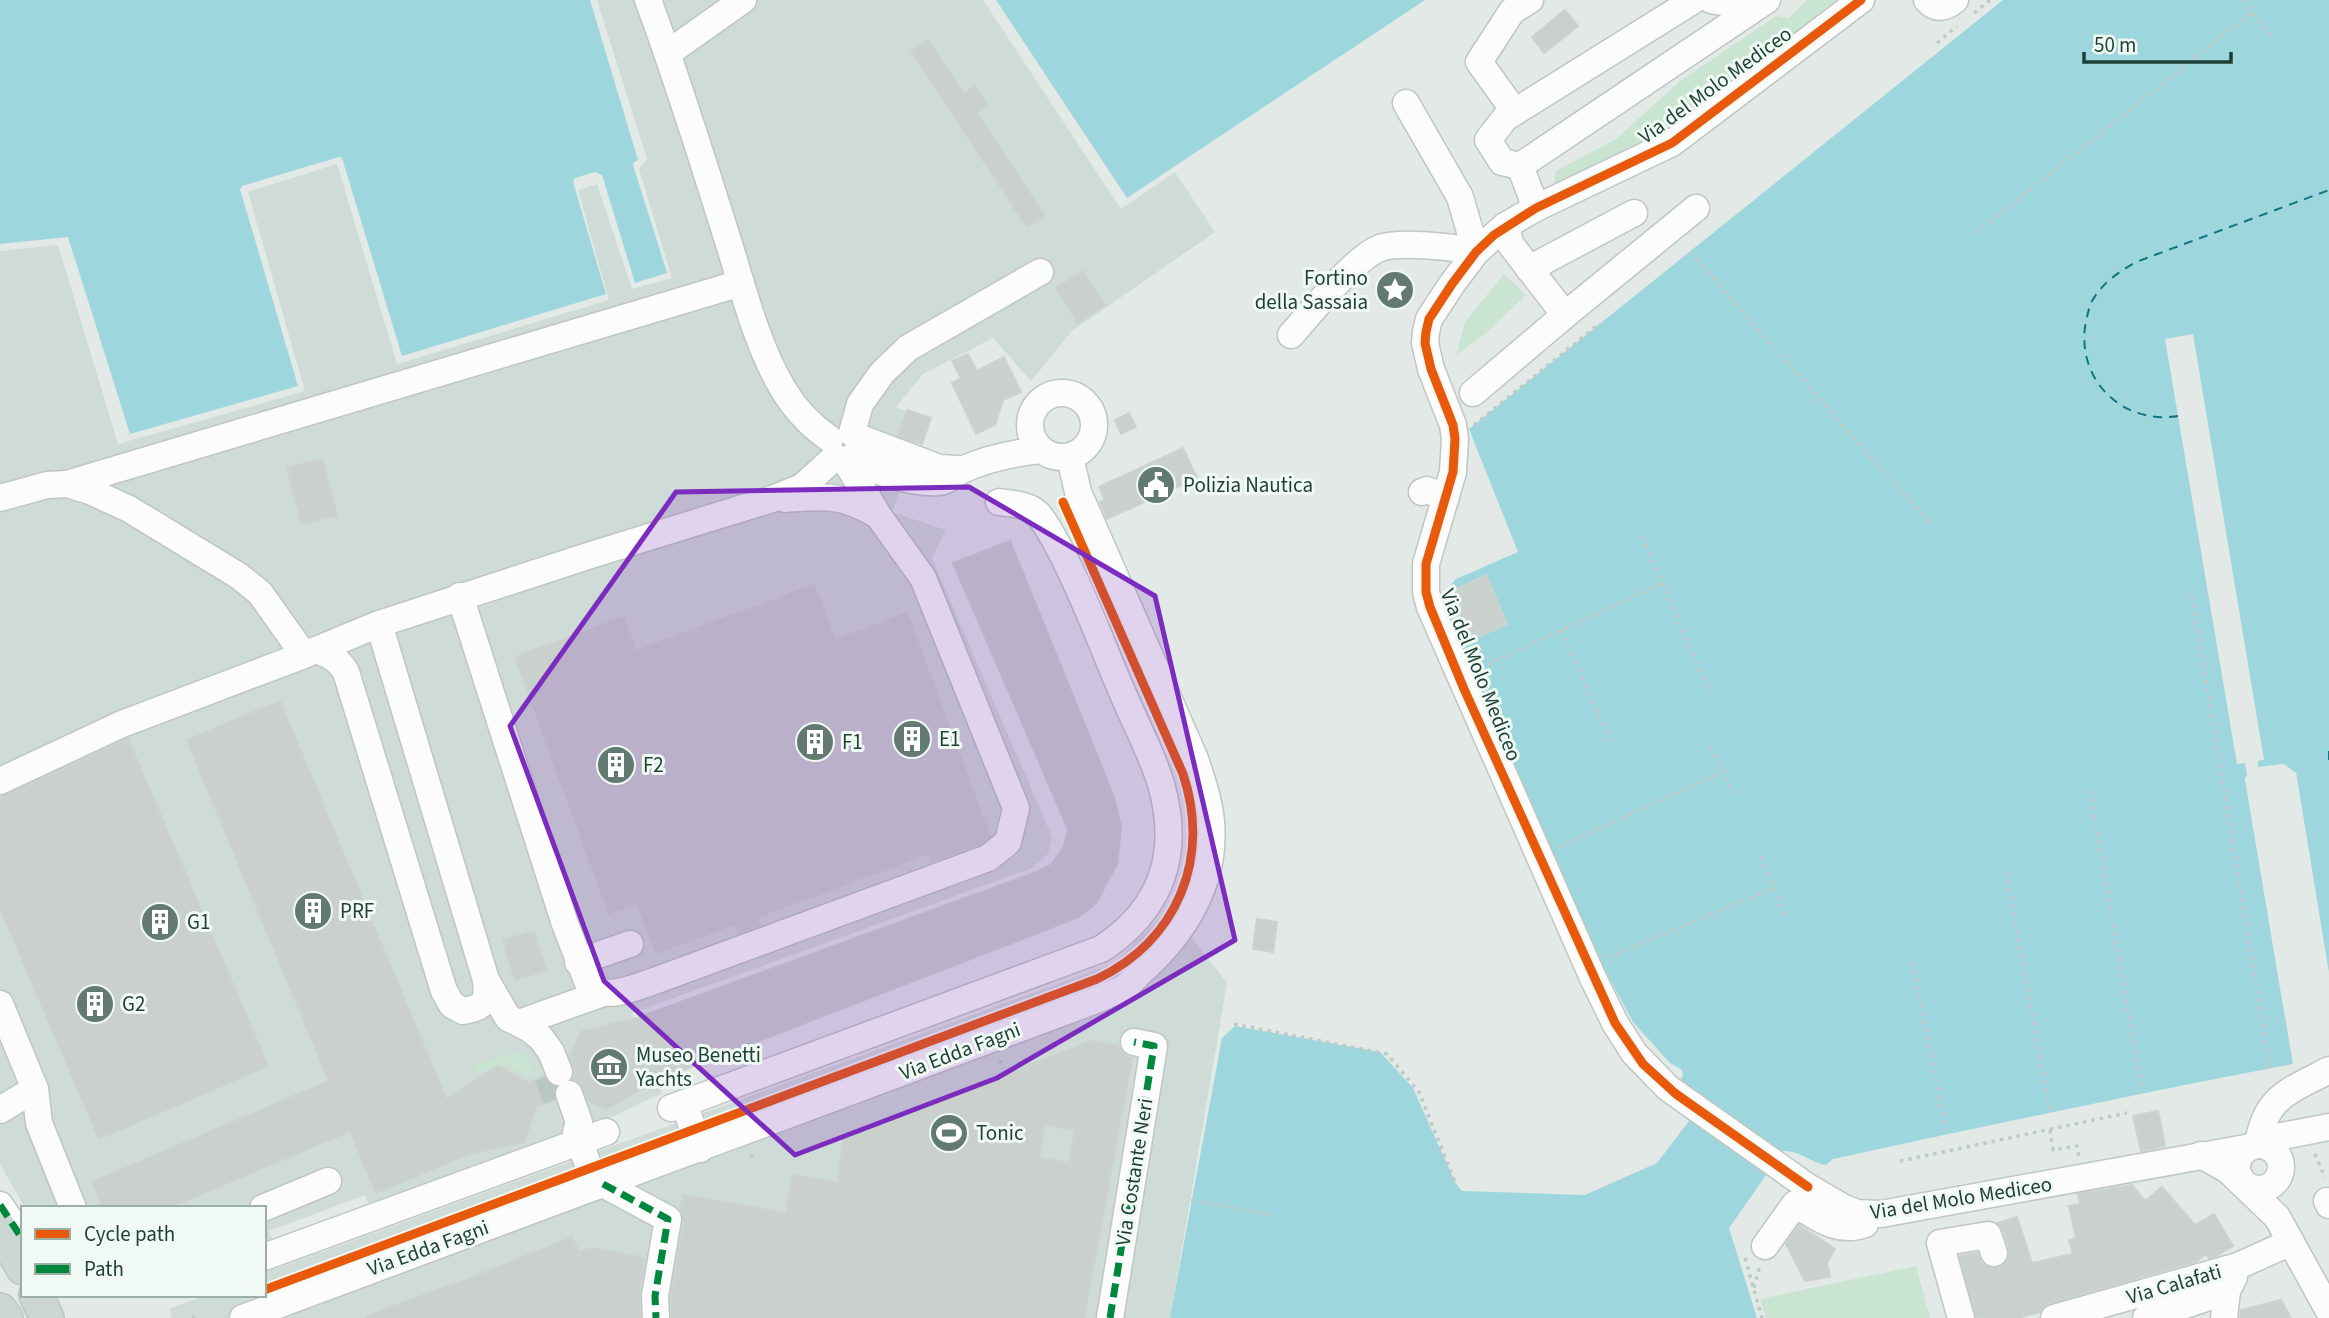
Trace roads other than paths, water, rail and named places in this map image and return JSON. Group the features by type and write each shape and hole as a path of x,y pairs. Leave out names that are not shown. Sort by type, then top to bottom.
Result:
{"main road":[{"path":"0,1229 21,1266"},
{"path":"0,1310 6,1318"}],"street":[{"path":"648,0 668,52 741,283 764,346 783,389 811,426 844,447 863,465 907,480 941,482 962,470 1010,454 1035,440"},
{"path":"668,52 743,0"},
{"path":"1515,112 1479,62 1513,11 1530,0"},
{"path":"1694,0 1505,118 1488,140 1502,162 1520,166 1760,4"},
{"path":"1711,0 1760,4"},
{"name":"Via del Molo Mediceo","path":"1860,0 1672,143 1536,208 1505,226 1476,251 1439,302 1429,319 1425,343 1431,369 1453,425 1455,461 1434,495 1426,564 1426,592 1430,607 1469,701 1615,1023 1643,1064 1676,1094 1808,1187 1844,1209 1868,1214 1893,1213 2255,1146 2282,1136 2321,1137"},
{"path":"1927,0 1941,7 1955,0"},
{"path":"1291,334 1360,260 1381,247 1420,245 1459,247 1476,251 1460,197 1406,103"},
{"path":"1520,166 1536,208"},
{"path":"1473,393 1696,208"},
{"path":"1530,269 1634,213"},
{"path":"1505,226 1511,245 1565,315"},
{"path":"0,781 122,724 379,624 460,596 772,499 802,486 844,447 860,404 882,373 908,348 1040,272"},
{"path":"0,498 47,485 67,484 741,283"},
{"path":"1069,394 1083,401 1092,414 1092,437 1083,450 1070,457 1054,457 1035,440 1030,422 1035,407 1046,397 1069,394"},
{"path":"519,1023 603,993 642,985 988,858 1008,842 1016,808 923,578 878,515 844,447"},
{"name":"Via Edda Fagni","path":"243,1318 700,1149 1126,987 1168,946 1191,913 1200,891 1210,851 1211,824 1207,795 1195,759 1078,492 1070,457"},
{"path":"67,484 90,491 129,509 239,576 260,593 310,653 331,655 340,662 346,672 444,991 452,1005 515,1034 532,1045 579,1122 572,1141"},
{"path":"772,499 829,496 858,504 878,515"},
{"path":"700,1149 677,1106 1101,949 1138,919 1155,893 1167,861 1169,823 1161,783 1067,563 1046,525 1037,512 1023,505 999,502"},
{"path":"460,596 578,961 593,989 603,993"},
{"path":"379,624 486,980 488,996 483,1003 477,1008 463,1011"},
{"path":"1114,672 1150,657"},
{"path":"578,961 630,944"},
{"path":"486,980 508,1018 541,1038 551,1052 558,1086"},
{"path":"0,1004 36,1089 39,1123 72,1206"},
{"path":"932,1012 948,1055"},
{"name":"Via Costante Neri","path":"1111,1318 1154,1046 1134,1042"},
{"path":"2255,1146 2261,1128 2278,1098 2329,1070"},
{"path":"0,1110 36,1089"},
{"path":"266,1255 572,1141 606,1132"},
{"path":"2201,1155 2228,1170 2249,1187 2262,1190 2277,1179 2294,1153 2321,1137"},
{"path":"572,1141 600,1185 668,1219 655,1296 656,1318"},
{"path":"2277,1217 2277,1179 2281,1160 2272,1149 2255,1146 2245,1150 2237,1170 2244,1183 2277,1217 2329,1311"},
{"path":"266,1207 328,1181"},
{"path":"1754,1249 1795,1204 1833,1227 1855,1228 1865,1224 1868,1214"},
{"path":"0,1205 21,1238"},
{"path":"1961,1318 1940,1243 1988,1234 1994,1253"},
{"name":"Via Calafati","path":"2063,1317 2238,1266 2291,1242"},
{"path":"2224,1318 2227,1291 2238,1266"},
{"path":"2146,1318 2227,1291"}],"water":[{"path":"0,0 590,0 638,160 633,163 634,168 667,273 635,283 602,175 595,172 575,178 573,182 606,294 402,356 342,158 242,186 240,189 298,386 130,434 68,237 0,244"},
{"path":"996,0 1425,0 1127,198"},
{"path":"2003,0 2329,0 2329,974 2296,773 2283,764 2251,769 2245,779 2293,1064 1833,1159 1826,1165 1794,1152 1783,1151 1729,1228 1757,1318 1170,1318 1222,1038 1235,1026 1380,1052 1413,1088 1455,1182 1462,1191 1585,1195 1657,1163 1705,1100 1680,1082 1682,1070 1669,1062 1633,1022 1600,961 1445,614 1444,592 1456,579 1518,552 1469,429"}],"tunnel":[{"path":"547,1076 556,1099"}],"place":[{"name":"Fortino della Sassaia","path":"1395,290"},
{"name":"Polizia Nautica","path":"1156,485"},
{"name":"E1","path":"912,739"},
{"name":"F1","path":"815,742"},
{"name":"F2","path":"616,765"},
{"name":"PRF","path":"313,911"},
{"name":"G1","path":"160,922"},
{"name":"G2","path":"95,1004"},
{"name":"Museo Benetti Yachts","path":"609,1067"},
{"name":"Tonic","path":"949,1133"}]}
